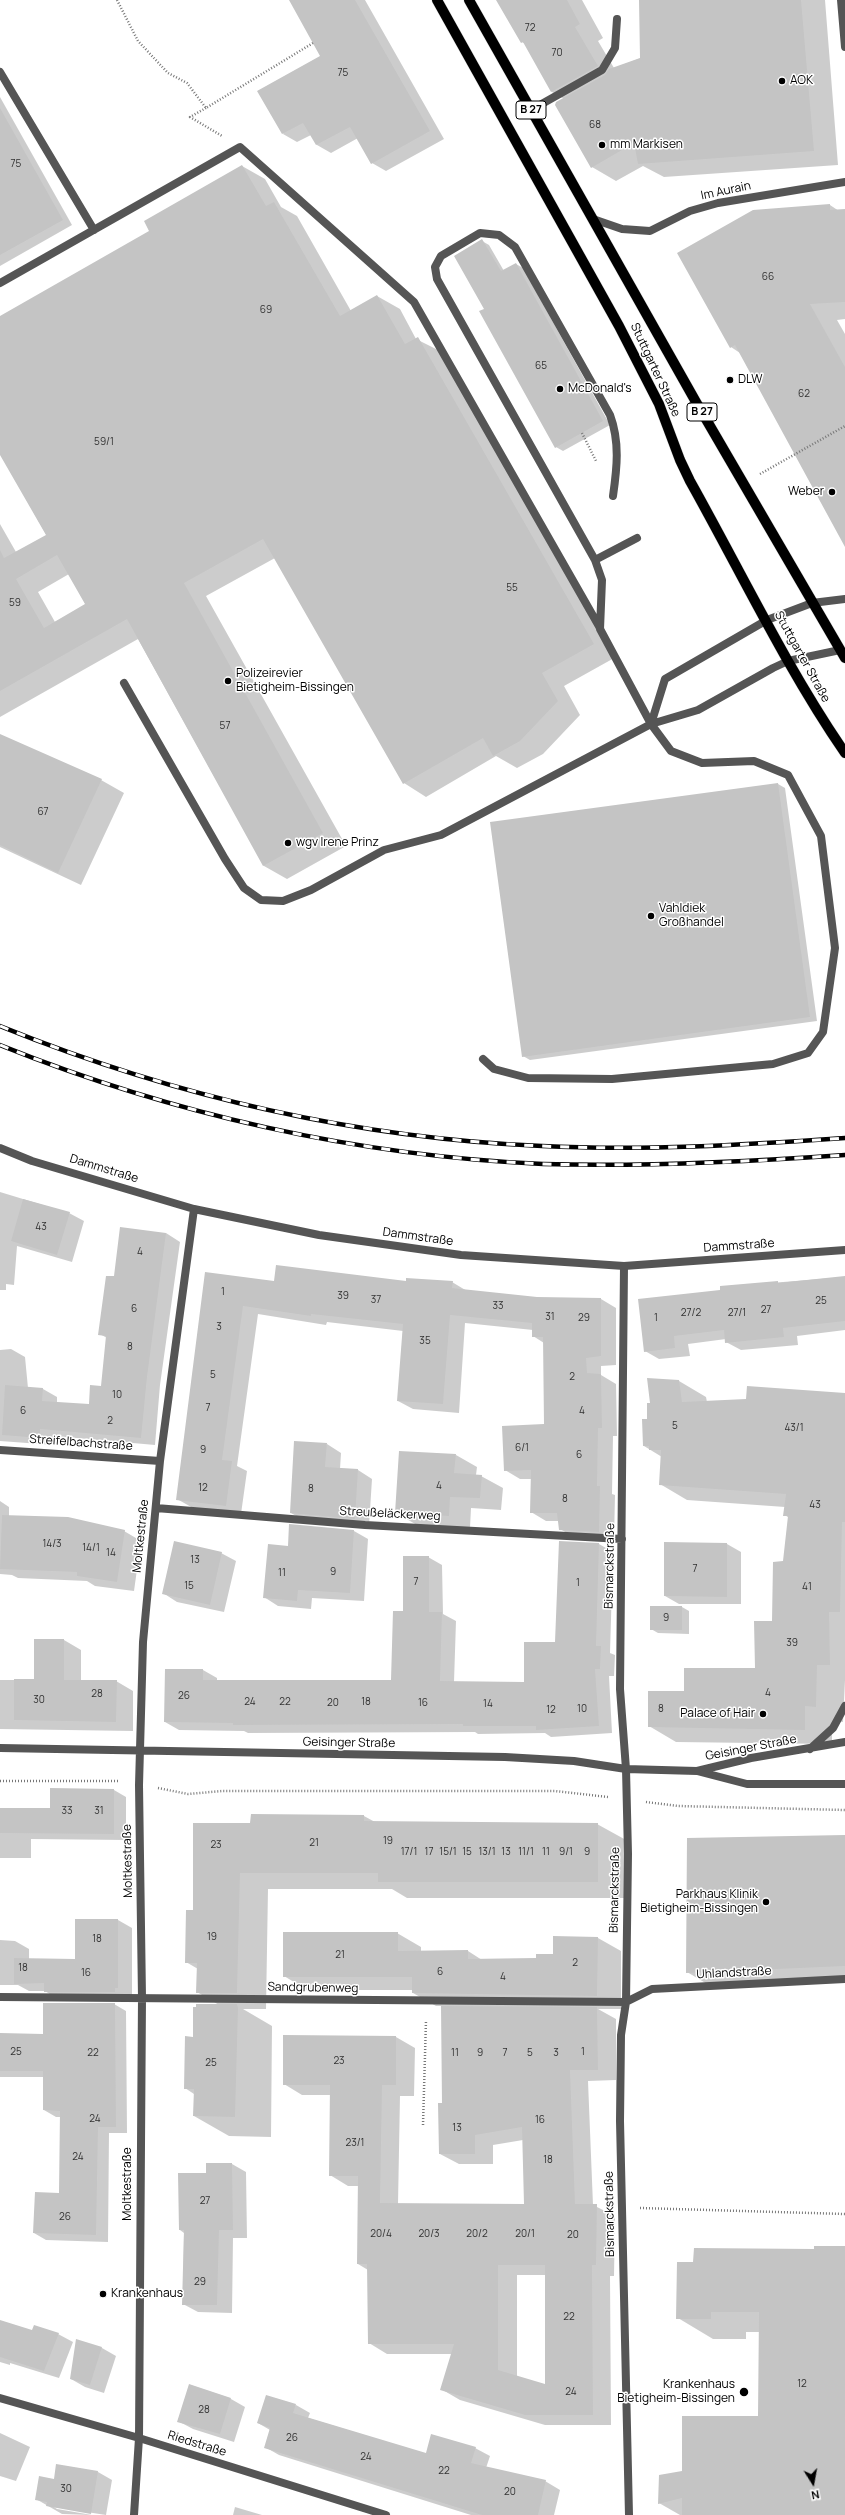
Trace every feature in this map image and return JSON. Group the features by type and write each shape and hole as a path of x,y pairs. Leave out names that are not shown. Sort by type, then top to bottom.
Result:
{"main road":[{"name":"Stuttgarter Straße","path":"437,0 619,326 659,404 680,460 767,620 788,662 819,715 845,753"},
{"name":"Stuttgarter Straße","path":"469,0 530,110 812,603 843,652"}],"street":[{"path":"841,0 845,47"},
{"path":"530,110 602,70 615,48 617,19"},
{"path":"0,72 94,230"},
{"path":"0,283 240,147 414,302 600,629 650,724 671,751 702,763 754,761 788,775 821,836 835,948 823,1032 808,1053 773,1064 612,1079 528,1078 494,1069 483,1059"},
{"name":"Im Aurain","path":"593,220 622,229 650,231 690,211 718,203 845,182"},
{"path":"600,629 602,580 595,560 437,279 435,267 442,256 480,234 499,235 515,247 610,415 615,430 617,444 617,470 613,496"},
{"path":"595,560 637,538"},
{"path":"650,724 665,679 767,620 812,603 845,598"},
{"path":"124,684 225,859 244,888 261,900 283,901 311,890 384,850 441,835 650,724 698,710 788,662 843,652"},
{"name":"Dammstraße","path":"0,1148 32,1161 194,1209 318,1235 461,1255 624,1266 845,1250"},
{"name":"Moltkestraße","path":"134,2515 139,2438 142,1998 139,1785 143,1642 160,1461 194,1209"},
{"name":"Bismarckstraße","path":"624,1266 620,1689 627,1800 626,2002 621,2035 622,2207 629,2515"},
{"name":"Streifelbachstraße","path":"0,1450 160,1461"},
{"name":"Streußeläckerweg","path":"156,1508 365,1525 622,1539"},
{"name":"Geisinger Straße","path":"810,1750 833,1728 845,1706"},
{"name":"Geisinger Straße","path":"697,1771 751,1758 810,1750 845,1742"},
{"name":"Geisinger Straße","path":"0,1748 505,1757 574,1761 626,1769 697,1771 746,1784 845,1784"},
{"name":"Uhlandstraße","path":"626,2002 652,1989 845,1979"},
{"name":"Sandgrubenweg","path":"0,1997 626,2002"},
{"name":"Riedstraße","path":"0,2398 139,2438 386,2515"}],"path":[{"path":"117,0 138,41 168,73 187,83 206,108"},
{"path":"240,147 190,117 313,43"},
{"path":"744,484 845,426"},
{"path":"0,1781 118,1780 188,1794 222,1791 555,1791 678,1806 845,1810"},
{"path":"423,2125 427,2001"},
{"path":"622,2207 845,2214"}],"building":[{"path":"289,0 355,0 430,131 371,164 350,127 316,145 303,123 282,134 257,91 320,56"},
{"path":"496,0 567,0 580,24 575,27 598,66 551,92 523,42 521,43"},
{"path":"639,0 801,0 814,151 638,164 634,143 591,168 555,105 556,102 605,75 609,69 640,58"},
{"path":"0,108 63,220 0,255"},
{"path":"242,165 266,206 274,202 340,316 377,295 405,344 418,337 594,644 542,673 558,701 520,741 493,756 483,738 403,784 263,539 184,583 323,833 263,866 127,619 0,691 0,550 4,558 46,535 0,455 0,316 149,231 144,221","holes":["57,555 85,604 44,628 16,579"]},
{"path":"830,204 830,210 845,209 845,302 810,304 845,367 845,547 735,345 730,348 677,253 753,210"},
{"path":"482,239 501,271 516,263 603,421 555,448 479,311 484,309 454,256"},
{"path":"0,734 102,779 58,873 0,845"},
{"path":"778,783 810,1017 522,1057 490,822"},
{"path":"23,1199 70,1212 57,1255 11,1241"},
{"path":"120,1227 166,1233 147,1377 141,1438 40,1429 40,1438 2,1435 5,1385 43,1388 42,1401 89,1404 90,1385 101,1386 106,1336 98,1335 106,1276 114,1276"},
{"path":"276,1265 406,1281 406,1278 453,1281 452,1288 537,1297 601,1298 601,1356 586,1358 587,1373 601,1374 602,1428 598,1428 597,1486 600,1486 599,1532 559,1530 557,1513 530,1513 531,1470 504,1471 502,1426 544,1424 543,1337 532,1337 532,1323 450,1315 443,1404 397,1401 403,1324 311,1314 311,1316 243,1306 222,1460 232,1461 226,1506 176,1500 205,1272 274,1281"},
{"path":"845,1276 845,1321 783,1328 784,1337 725,1343 724,1330 674,1336 675,1348 644,1352 638,1299 720,1290 720,1286 778,1281 778,1283"},
{"path":"647,1378 679,1380 682,1402 746,1399 747,1386 845,1393 845,1522 842,1522 840,1612 829,1612 830,1665 817,1665 816,1707 805,1706 805,1730 648,1727 648,1691 684,1691 684,1668 755,1668 754,1621 772,1621 773,1562 783,1561 788,1516 783,1516 786,1494 659,1485 661,1450 649,1450 649,1446 643,1446 642,1419 647,1419 647,1403 650,1403"},
{"path":"294,1441 327,1443 325,1467 358,1469 355,1519 290,1513"},
{"path":"399,1451 456,1454 454,1473 482,1475 480,1498 450,1497 449,1516 395,1513"},
{"path":"2,1515 68,1517 125,1530 117,1582 77,1576 77,1572 0,1569"},
{"path":"289,1524 354,1530 350,1593 298,1590 297,1601 263,1598 268,1544 288,1546"},
{"path":"174,1541 222,1552 210,1605 162,1594"},
{"path":"559,1541 599,1543 596,1646 601,1646 600,1669 595,1669 599,1726 536,1730 536,1726 463,1726 463,1724 233,1725 233,1723 164,1722 165,1669 203,1669 203,1680 391,1680 393,1611 403,1611 403,1556 429,1556 429,1612 442,1612 440,1681 524,1682 524,1642 555,1642"},
{"path":"664,1542 727,1543 727,1597 664,1596"},
{"path":"650,1606 682,1606 682,1630 650,1630"},
{"path":"34,1639 64,1639 64,1680 117,1680 116,1722 14,1720 14,1679 34,1679"},
{"path":"50,1788 114,1789 114,1834 0,1833 0,1808 50,1808"},
{"path":"251,1814 364,1815 364,1821 598,1823 598,1882 378,1882 378,1873 240,1873 237,1993 196,1993 197,1963 185,1963 186,1910 193,1910 193,1823 250,1823"},
{"name":"Parkhaus Klinik Bietigheim-Bissingen","path":"845,1835 845,1966 686,1973 687,1838"},
{"path":"75,1919 118,1919 118,1988 115,1988 115,1992 44,1992 44,1983 14,1984 14,1958 75,1959"},
{"path":"283,1932 398,1932 398,1951 468,1950 468,1959 536,1958 536,1954 553,1954 553,1936 598,1937 597,1996 412,1993 412,1977 283,1977"},
{"path":"43,2003 115,2003 116,2127 98,2127 96,2235 33,2233 35,2192 59,2193 60,2111 43,2110 43,2071 0,2071 0,2033 43,2034"},
{"path":"196,2004 237,2004 235,2117 193,2116 194,2089 184,2089 185,2036 193,2037 193,2007 196,2007"},
{"path":"441,2006 597,2007 598,2070 570,2070 575,2204 597,2204 596,2265 592,2265 593,2415 525,2415 440,2390 454,2344 368,2344 367,2264 357,2264 358,2176 329,2176 330,2085 283,2085 283,2035 396,2036 396,2085 382,2085 380,2203 524,2204 522,2127 475,2135 475,2154 439,2154 438,2103 442,2103","holes":["498,2265 545,2265 545,2384 498,2370"]},
{"path":"206,2163 232,2163 233,2230 219,2230 217,2305 182,2305 184,2230 179,2230 178,2173 206,2173"},
{"name":"Krankenhaus Bietigheim-Bissingen","path":"814,2246 845,2246 845,2515 682,2515 682,2498 658,2504 659,2475 682,2471 682,2416 758,2416 759,2312 711,2312 711,2319 676,2319 677,2262 693,2262 694,2248 814,2249"},
{"path":"0,2320 32,2330 34,2325 59,2333 44,2371 0,2357"},
{"path":"76,2339 102,2347 90,2385 70,2379"},
{"path":"189,2384 231,2398 220,2434 177,2422"},
{"path":"266,2395 296,2404 293,2413 426,2453 431,2434 476,2447 471,2463 546,2480 538,2515 482,2515 264,2448 270,2428 257,2423"},
{"path":"56,2464 98,2471 91,2514 46,2506 47,2502 35,2500 39,2476 54,2479"}],"railway":[{"path":"0,1026 65,1051 198,1093 334,1123 403,1134 542,1146 618,1148 731,1145 845,1138"},
{"path":"0,1045 65,1070 131,1092 198,1111 335,1141 404,1152 473,1159 581,1165 694,1163 845,1155"}],"place":[{"name":"AOK","path":"782,81"},
{"name":"mm Markisen","path":"602,145"},
{"name":"DLW","path":"730,380"},
{"name":"McDonald's","path":"560,389"},
{"name":"Weber","path":"832,492"},
{"name":"Polizeirevier Bietigheim-Bissingen","path":"228,681"},
{"name":"wgv Irene Prinz","path":"288,843"},
{"name":"Vahldiek Großhandel","path":"651,916"},
{"name":"Palace of Hair","path":"763,1714"},
{"name":"Parkhaus Klinik Bietigheim-Bissingen","path":"766,1902"},
{"name":"Krankenhaus","path":"103,2294"},
{"name":"Krankenhaus Bietigheim-Bissingen","path":"744,2392"}]}
